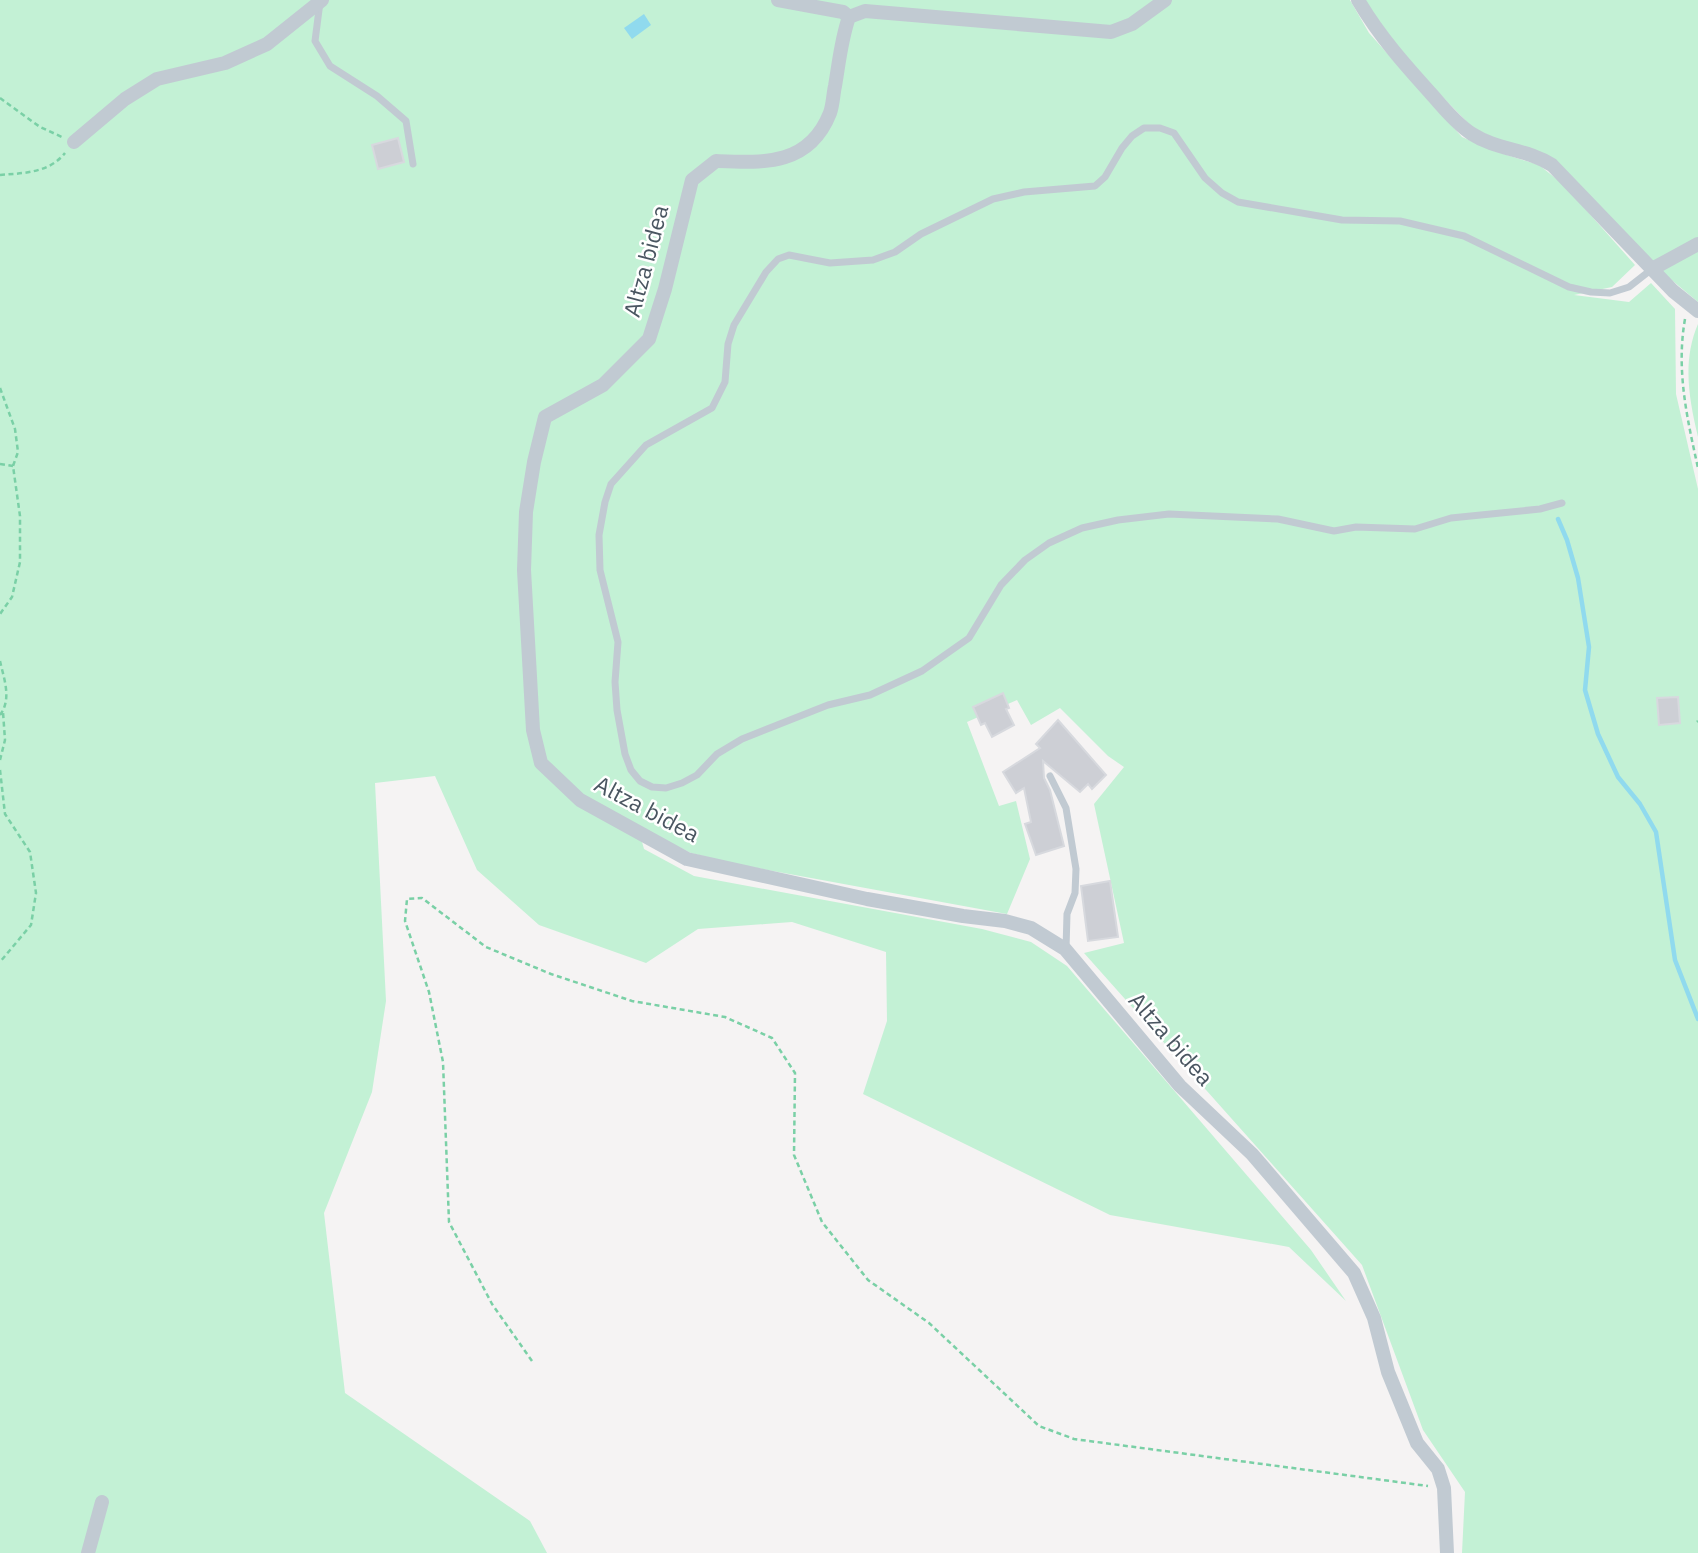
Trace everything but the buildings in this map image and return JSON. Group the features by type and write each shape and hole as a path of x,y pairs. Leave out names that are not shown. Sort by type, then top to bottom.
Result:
{"street":[{"path":"778,0 843,12 849,17 865,11 1111,32 1132,23 1165,0"},
{"path":"1357,0 1374,28 1451,116 1471,134 1493,145 1537,156 1552,165 1693,308"},
{"path":"74,142 125,99 157,79 225,63 267,44 321,1"},
{"name":"Altza bidea","path":"849,17 842,36 831,112 814,141 788,158 758,162 716,161 692,180 665,289 649,339 603,385 545,417 526,512 524,570 533,730 541,763 580,800 687,859 867,899 1005,921 1031,928 1065,949 1180,1086 1252,1154 1354,1273 1374,1318 1388,1372 1417,1443 1438,1469 1444,1488 1447,1553"},
{"path":"1652,269 1698,244"},
{"path":"88,1553 102,1502"}],"lane":[{"path":"321,1 315,41 330,66 377,96 406,121 413,164"},
{"path":"1562,503 1540,509 1451,518 1416,529 1356,527 1335,531 1278,519 1169,514 1118,520 1082,528 1049,543 1025,560 1001,585 969,638 922,671 870,695 828,705 742,739 717,754 697,775 666,788 652,787 640,781 631,770 625,754 616,691 618,642 600,570 599,535 604,502 611,484 646,445 712,408 725,382 727,344 734,325 766,272 778,259 789,255 830,263 873,260 895,252 920,234 993,199 1024,192 1095,186 1105,177 1132,136 1144,128 1160,128 1174,133 1205,178 1222,193 1238,202 1342,220 1401,221 1464,236 1569,288 1591,292 1610,293 1629,287 1652,269"},
{"path":"1050,776 1066,808 1076,869 1075,893 1067,914 1065,949"}],"path":[{"path":"0,98 40,127 74,142 56,164 29,173 0,175"},
{"path":"1693,308 1684,327 1681,376 1698,468"},
{"path":"0,388 15,429 18,452 13,466 20,516 20,562 12,597 0,614"},
{"path":"0,464 13,466"},
{"path":"0,661 7,693 2,714 5,740 0,760"},
{"path":"0,770 5,814 30,852 36,893 31,925 0,962"},
{"path":"532,1361 492,1304 449,1222 443,1062 429,992 405,921 407,899 422,898 486,947 551,974 632,1001 725,1017 772,1038 795,1073 794,1155 822,1222 868,1280 929,1323 1039,1426 1074,1439 1394,1479 1444,1488"}],"green space":[{"path":"0,0 1350,0 1369,33 1462,137 1494,151 1539,165 1564,185 1635,265 1612,287 1574,295 1629,302 1651,283 1675,309 1676,394 1698,489 1698,1553 1462,1553 1465,1492 1423,1430 1362,1265 1084,953 1124,943 1094,804 1124,767 1108,756 1060,708 1031,725 1017,700 967,722 999,806 1016,801 1030,859 1007,914 735,864 691,853 638,827 644,849 694,876 982,929 1031,942 1067,966 1311,1250 1346,1301 1289,1247 1110,1215 863,1094 887,1021 886,952 792,922 698,929 646,963 539,925 477,870 435,776 375,783 386,1001 372,1092 324,1213 345,1393 530,1521 547,1553 0,1553"},
{"path":"1363,0 1698,0 1698,302 1668,277 1565,171 1473,128 1416,70"},
{"path":"1698,324 1698,437 1690,394 1689,366"}],"water":[{"path":"644,14 651,25 632,39 624,28"}],"waterway":[{"path":"1558,519 1578,578 1589,647 1585,690 1598,734 1618,777 1640,804 1656,832 1675,960 1698,1019"}]}
